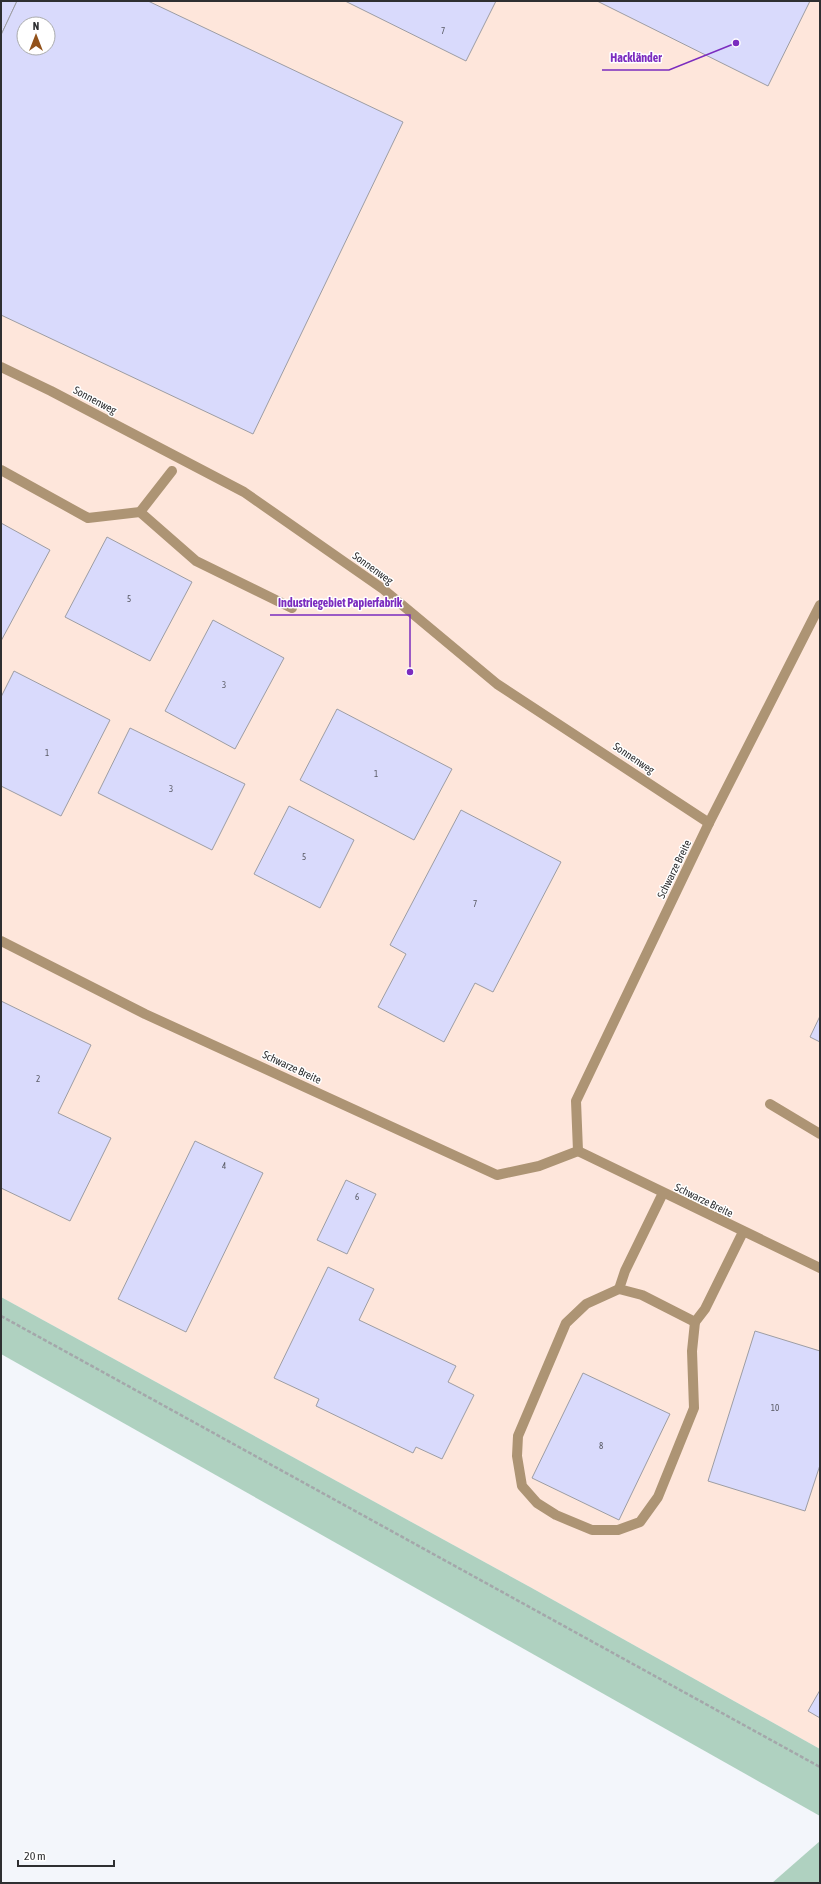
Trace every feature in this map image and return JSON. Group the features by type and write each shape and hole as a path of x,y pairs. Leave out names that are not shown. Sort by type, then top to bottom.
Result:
{"street":[{"name":"Sonnenweg","path":"1,367 51,391 244,492 383,589 497,684 709,823"},
{"path":"1,470 88,518 140,512 172,472"},
{"path":"140,512 196,561 292,608"},
{"name":"Schwarze Breite","path":"578,1151 576,1102 709,823 820,605"},
{"name":"Schwarze Breite","path":"1,941 145,1014 497,1175 539,1166 578,1151 820,1268"},
{"path":"770,1104 820,1134"},
{"path":"619,1289 625,1271 663,1193"},
{"path":"695,1322 642,1295 619,1289 586,1304 566,1323 518,1436 517,1456 522,1486 537,1503 556,1514 592,1530 618,1530 640,1522 658,1497 694,1408 692,1351 695,1322 705,1309 743,1232"}],"path":[{"path":"1,1316 820,1768"}],"shaded area":[{"path":"1,1 820,1 820,1749 530,1587 1,1297"}],"green space":[{"path":"1,1297 530,1587 820,1749 820,1816 1,1354"},
{"path":"820,1841 820,1883 772,1883"}],"building":[{"path":"1,1 17,1 2,33 1,32"},
{"path":"17,1 148,1 403,122 253,434 1,315 1,35"},
{"path":"345,1 496,1 466,61"},
{"path":"597,1 810,1 768,86"},
{"path":"1,523 50,550 1,641"},
{"path":"107,537 192,582 150,661 65,617"},
{"path":"213,620 284,658 235,749 165,711"},
{"path":"14,671 110,720 61,816 1,786 1,697"},
{"path":"337,709 452,769 414,840 300,780"},
{"path":"130,728 245,784 212,850 98,793"},
{"path":"289,806 354,840 320,908 254,874"},
{"path":"461,810 561,862 493,992 475,983 444,1042 378,1007 406,954 390,945"},
{"path":"1,1001 91,1045 58,1113 111,1138 70,1221 1,1188"},
{"path":"820,1016 820,1042 810,1037"},
{"path":"195,1141 263,1173 186,1332 118,1299"},
{"path":"346,1180 376,1194 347,1254 317,1240"},
{"path":"328,1267 374,1289 359,1320 456,1366 448,1382 474,1395 442,1459 416,1447 413,1453 316,1406 319,1399 274,1378"},
{"path":"755,1331 820,1351 820,1465 805,1511 708,1481"},
{"path":"583,1373 670,1414 619,1520 532,1478"},
{"path":"820,1690 820,1718 808,1711"}],"place":[{"name":"Hackländer","path":"736,43"},
{"name":"Industriegebiet Papierfabrik","path":"410,672"}]}
